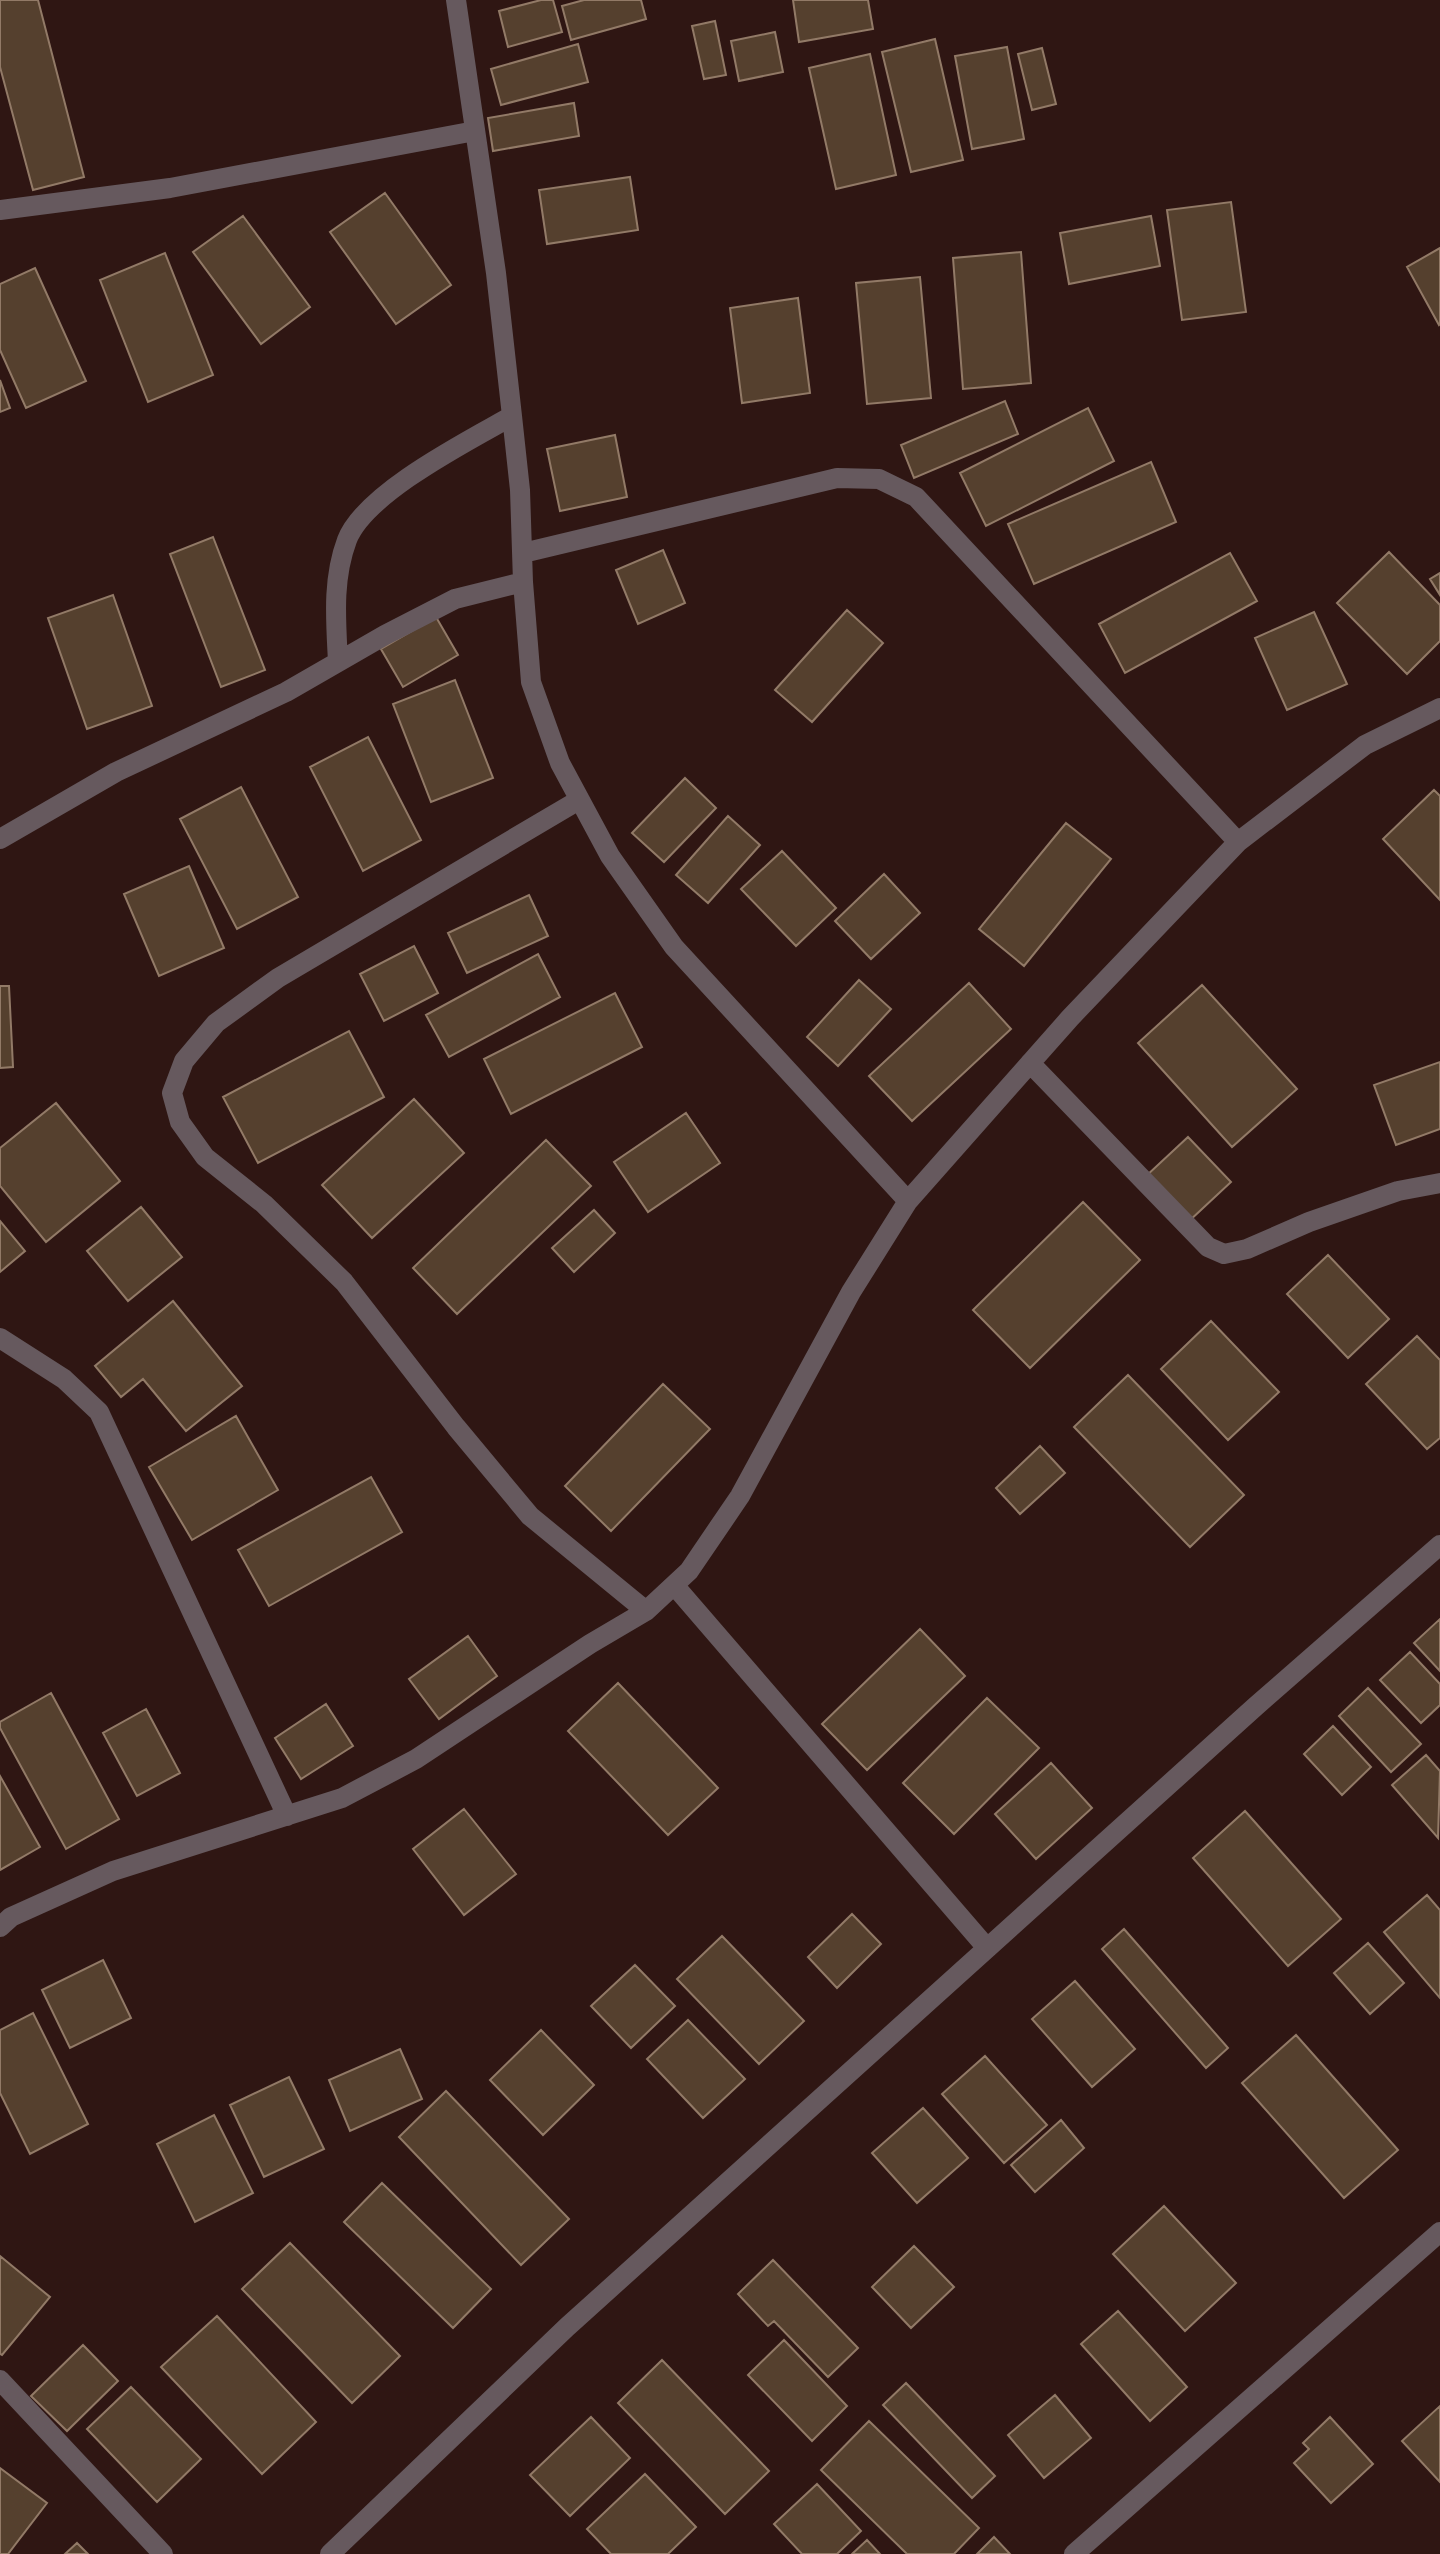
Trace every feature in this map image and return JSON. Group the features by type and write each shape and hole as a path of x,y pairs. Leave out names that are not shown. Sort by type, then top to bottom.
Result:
{"street":[{"path":"456,0 496,273 512,416 531,682 560,763 610,856 674,947 908,1201"},
{"path":"0,210 170,188 475,131"},
{"path":"338,662 335,593 348,538 375,504 413,474 512,416"},
{"path":"523,553 837,478 879,479 916,497 1238,842"},
{"path":"0,839 116,772 286,692 455,599 523,582"},
{"path":"0,1927 11,1917 34,1905 113,1871 342,1798 416,1759 590,1644 646,1611 689,1571 740,1496 851,1292 908,1201 1030,1063 1238,842 1365,745 1440,708"},
{"path":"579,800 265,987 216,1023 184,1061 172,1093 180,1122 205,1157 264,1204 344,1282 456,1427 530,1516 646,1611"},
{"path":"1030,1063 1208,1247 1224,1254 1247,1249 1309,1222 1398,1191 1440,1183"},
{"path":"0,1338 64,1379 99,1412 287,1816"},
{"path":"330,2554 567,2327 1440,1545"},
{"path":"674,1585 987,1948"},
{"path":"1074,2554 1440,2232"},
{"path":"0,2380 163,2554"}],"building":[{"path":"0,0 38,0 84,177 33,190 0,67"},
{"path":"553,0 562,32 508,47 499,11"},
{"path":"584,0 641,0 646,19 571,40 562,6"},
{"path":"793,0 868,0 873,29 799,42"},
{"path":"715,21 726,75 704,79 692,26"},
{"path":"775,32 783,72 739,81 731,41"},
{"path":"935,39 963,160 911,172 882,52"},
{"path":"578,44 588,82 501,105 491,69"},
{"path":"1007,47 1024,139 972,149 955,56"},
{"path":"1042,48 1056,104 1032,110 1018,54"},
{"path":"870,54 896,175 836,189 809,68"},
{"path":"574,103 579,136 493,151 488,118"},
{"path":"630,177 638,230 547,244 539,190"},
{"path":"385,193 451,285 396,324 330,232"},
{"path":"1231,202 1246,312 1182,320 1167,210"},
{"path":"243,216 310,307 261,344 193,252"},
{"path":"1151,216 1160,266 1069,284 1060,233"},
{"path":"1440,248 1440,324 1439,325 1407,267"},
{"path":"1021,252 1031,383 963,389 953,258"},
{"path":"165,253 213,375 148,402 100,280"},
{"path":"35,268 86,381 26,408 0,350 0,284"},
{"path":"920,277 931,398 867,404 856,283"},
{"path":"798,298 810,393 742,403 730,308"},
{"path":"0,380 10,408 0,412"},
{"path":"1005,401 1018,434 914,478 901,445"},
{"path":"1088,408 1114,461 986,526 960,473"},
{"path":"615,435 627,497 560,511 547,449"},
{"path":"1151,462 1176,522 1034,584 1008,524"},
{"path":"213,537 265,670 221,687 170,554"},
{"path":"663,550 685,603 638,624 616,570"},
{"path":"1389,552 1440,605 1440,641 1407,674 1337,603"},
{"path":"1230,553 1257,601 1125,673 1099,624"},
{"path":"1440,573 1440,595 1430,579"},
{"path":"113,595 152,706 87,729 48,618"},
{"path":"847,610 883,643 812,722 775,690"},
{"path":"1314,612 1347,684 1287,710 1255,638"},
{"path":"436,617 458,655 403,687 381,649"},
{"path":"455,680 493,778 431,802 393,704"},
{"path":"368,737 421,840 363,871 310,767"},
{"path":"685,778 716,808 664,862 632,833"},
{"path":"241,787 298,897 237,929 180,819"},
{"path":"1434,790 1440,796 1440,900 1383,839"},
{"path":"728,816 760,845 708,903 676,875"},
{"path":"1066,823 1111,859 1024,966 979,929"},
{"path":"782,851 836,908 796,946 741,889"},
{"path":"189,866 224,948 159,976 124,894"},
{"path":"884,874 920,913 871,959 835,921"},
{"path":"529,895 548,936 467,973 448,933"},
{"path":"414,946 438,993 384,1021 360,974"},
{"path":"538,954 560,997 449,1057 426,1015"},
{"path":"859,980 891,1009 838,1066 807,1037"},
{"path":"969,983 1011,1029 912,1121 869,1076"},
{"path":"1202,985 1297,1089 1232,1147 1138,1043"},
{"path":"0,986 9,986 13,1067 0,1068"},
{"path":"615,993 642,1047 511,1114 484,1059"},
{"path":"349,1031 384,1097 258,1163 223,1097"},
{"path":"1440,1062 1440,1129 1396,1145 1374,1085"},
{"path":"414,1099 464,1153 372,1238 322,1185"},
{"path":"56,1103 120,1181 46,1242 0,1186 0,1148"},
{"path":"686,1113 720,1163 648,1212 614,1162"},
{"path":"1188,1137 1231,1182 1188,1222 1145,1177"},
{"path":"546,1140 591,1186 457,1314 413,1268"},
{"path":"1083,1202 1140,1260 1030,1368 973,1310"},
{"path":"141,1207 182,1257 128,1301 87,1251"},
{"path":"594,1210 615,1233 574,1272 552,1248"},
{"path":"0,1221 25,1251 0,1272"},
{"path":"1328,1255 1389,1319 1348,1358 1287,1294"},
{"path":"173,1301 242,1386 186,1431 143,1379 121,1397 95,1366"},
{"path":"1211,1321 1279,1392 1228,1440 1161,1369"},
{"path":"1417,1336 1440,1360 1440,1438 1427,1449 1366,1384"},
{"path":"1128,1375 1244,1495 1190,1547 1074,1427"},
{"path":"663,1384 710,1429 611,1531 565,1486"},
{"path":"236,1416 278,1490 192,1540 149,1467"},
{"path":"1040,1446 1065,1473 1020,1514 996,1488"},
{"path":"371,1477 402,1532 269,1606 238,1550"},
{"path":"1440,1619 1440,1671 1414,1643"},
{"path":"920,1629 965,1676 867,1770 822,1724"},
{"path":"468,1636 497,1676 439,1719 409,1679"},
{"path":"1410,1652 1440,1684 1440,1705 1421,1723 1380,1680"},
{"path":"618,1683 718,1788 668,1835 568,1731"},
{"path":"1368,1688 1421,1744 1391,1772 1339,1716"},
{"path":"51,1693 119,1819 66,1849 0,1728 0,1722"},
{"path":"987,1698 1039,1748 954,1834 903,1783"},
{"path":"326,1704 353,1746 301,1779 275,1738"},
{"path":"146,1709 180,1773 137,1796 103,1733"},
{"path":"1333,1726 1371,1767 1342,1795 1304,1754"},
{"path":"1426,1755 1440,1771 1438,1838 1392,1785"},
{"path":"1051,1763 1092,1808 1036,1859 995,1814"},
{"path":"0,1776 40,1847 0,1870"},
{"path":"464,1809 516,1874 464,1915 413,1849"},
{"path":"1245,1811 1341,1919 1288,1966 1193,1858"},
{"path":"1427,1895 1440,1910 1440,1998 1384,1932"},
{"path":"852,1914 881,1944 837,1988 808,1957"},
{"path":"1124,1929 1228,2048 1206,2068 1102,1949"},
{"path":"722,1936 804,2021 759,2064 677,1979"},
{"path":"1368,1943 1404,1983 1370,2014 1334,1973"},
{"path":"103,1960 131,2018 70,2048 42,1990"},
{"path":"635,1965 675,2006 631,2048 591,2006"},
{"path":"1075,1981 1135,2049 1092,2087 1032,2019"},
{"path":"33,2013 88,2124 30,2154 0,2093 0,2030"},
{"path":"688,2020 745,2079 703,2118 647,2059"},
{"path":"541,2030 594,2085 543,2135 490,2080"},
{"path":"1296,2035 1398,2150 1344,2198 1242,2083"},
{"path":"400,2049 422,2099 350,2131 329,2080"},
{"path":"985,2056 1047,2125 1004,2163 942,2094"},
{"path":"289,2077 324,2149 264,2177 230,2105"},
{"path":"446,2091 569,2219 521,2265 399,2137"},
{"path":"923,2108 968,2158 917,2203 872,2153"},
{"path":"214,2115 253,2193 195,2222 157,2144"},
{"path":"1061,2120 1084,2148 1035,2192 1011,2165"},
{"path":"382,2183 491,2289 453,2328 344,2222"},
{"path":"1164,2206 1236,2283 1185,2331 1113,2254"},
{"path":"290,2243 400,2356 352,2403 242,2289"},
{"path":"914,2246 954,2287 911,2328 872,2287"},
{"path":"0,2256 50,2297 2,2355 0,2354"},
{"path":"773,2260 858,2348 828,2377 774,2321 768,2326 738,2294"},
{"path":"1118,2311 1187,2387 1150,2421 1081,2344"},
{"path":"217,2316 316,2422 262,2474 161,2367"},
{"path":"784,2340 847,2406 812,2441 748,2375"},
{"path":"83,2345 118,2381 67,2431 31,2396"},
{"path":"662,2360 769,2471 725,2514 618,2403"},
{"path":"906,2383 995,2476 972,2498 883,2405"},
{"path":"131,2387 201,2459 157,2502 87,2429"},
{"path":"1055,2395 1091,2438 1044,2478 1008,2435"},
{"path":"1440,2406 1440,2482 1402,2441"},
{"path":"591,2417 630,2458 570,2516 530,2475"},
{"path":"1330,2417 1373,2464 1331,2503 1294,2463 1309,2449 1303,2443"},
{"path":"869,2421 979,2528 954,2554 907,2554 821,2470"},
{"path":"0,2468 47,2503 8,2554 0,2554"},
{"path":"645,2474 696,2527 668,2554 611,2554 587,2529"},
{"path":"817,2484 861,2531 837,2554 802,2554 774,2524"},
{"path":"994,2537 1010,2554 977,2554"},
{"path":"867,2540 880,2554 852,2554"},
{"path":"77,2543 88,2554 65,2554"}]}
